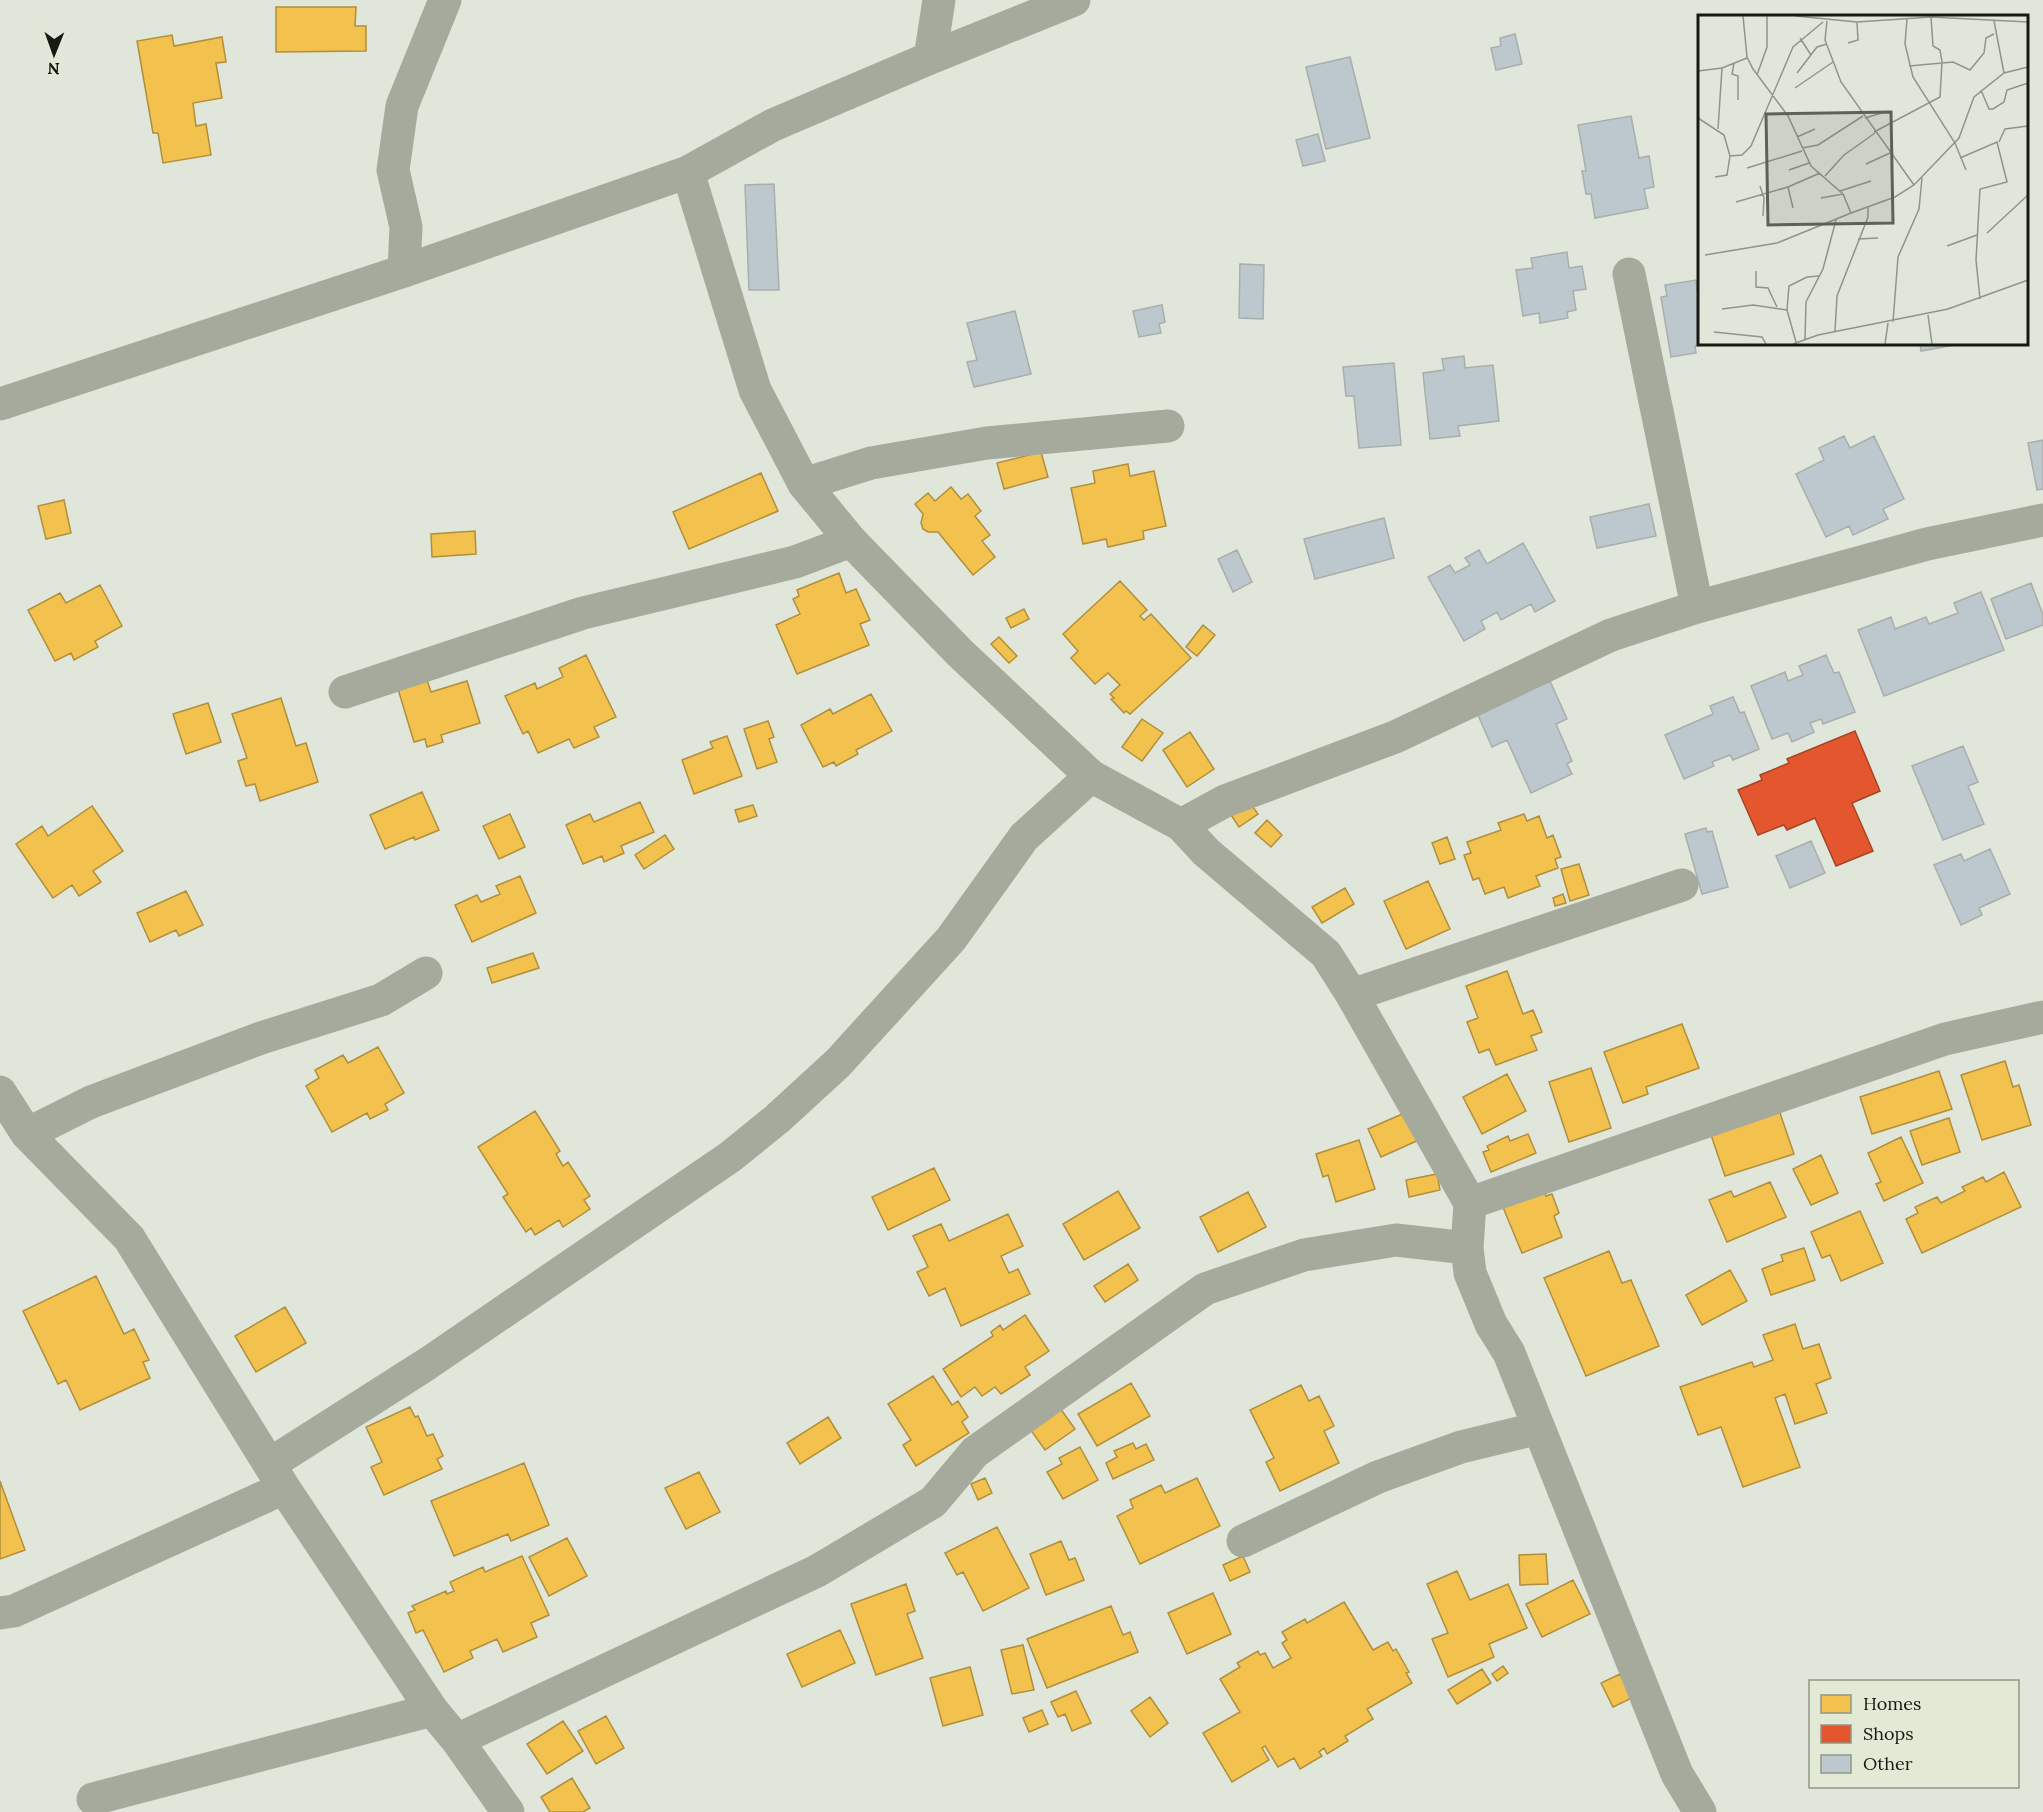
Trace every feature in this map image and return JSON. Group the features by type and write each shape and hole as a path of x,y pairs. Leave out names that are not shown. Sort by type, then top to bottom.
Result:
{"street":[{"path":"404,271 406,227 393,170 402,106 445,0"},
{"path":"930,57 939,0"},
{"path":"0,404 404,271 688,171 773,126 930,57 1074,0"},
{"path":"688,171 755,390 804,484 851,541 960,653 1091,776 1181,825 1206,852 1326,954 1352,995 1470,1203 1467,1248 1470,1273 1491,1324 1509,1353 1677,1774 1700,1812"},
{"path":"1629,274 1697,607"},
{"path":"804,484 871,463 975,445 1168,426"},
{"path":"1181,825 1225,801 1395,737 1611,635 1697,607 1927,544 2043,520"},
{"path":"345,692 583,613 795,562 851,541"},
{"path":"0,1613 14,1611 277,1476 427,1364 730,1157 777,1119 838,1063 951,939 1024,837 1091,776"},
{"path":"1352,995 1682,885"},
{"path":"27,1134 91,1102 261,1038 381,1000 426,972"},
{"path":"1470,1203 1945,1040 2043,1017"},
{"path":"0,1092 27,1134 129,1238 277,1476 432,1710 457,1740 508,1812"},
{"path":"457,1740 817,1571 933,1502 975,1452 1205,1288 1304,1255 1396,1240 1467,1248"},
{"path":"1243,1541 1378,1477 1461,1448 1539,1428"},
{"path":"93,1799 432,1710"}],"building: Homes":[{"path":"276,7 356,7 355,26 366,26 366,51 276,52"},
{"path":"172,35 174,46 222,37 226,62 216,63 222,98 193,103 196,126 206,124 211,155 163,163 158,133 153,133 137,41"},
{"path":"1041,452 1048,477 1004,489 997,463"},
{"path":"1128,464 1130,476 1154,471 1166,526 1143,531 1144,539 1108,547 1106,539 1083,544 1071,488 1095,483 1093,471"},
{"path":"761,473 778,511 689,549 673,512"},
{"path":"951,487 961,499 968,494 981,511 975,516 990,535 982,541 995,557 973,575 938,532 928,532 923,529 921,523 923,514 915,504 928,493 935,501"},
{"path":"64,500 71,533 46,539 38,506"},
{"path":"475,531 476,554 432,557 431,534"},
{"path":"839,573 846,593 856,589 870,620 860,624 869,645 797,674 776,625 800,614 793,599 799,596 797,590"},
{"path":"1120,581 1147,610 1140,616 1144,620 1151,614 1191,658 1130,714 1126,711 1124,713 1111,699 1114,698 1110,694 1120,685 1108,673 1095,684 1071,658 1078,651 1063,634"},
{"path":"100,585 122,626 95,641 98,647 74,660 71,653 55,661 28,610 60,593 66,603"},
{"path":"1024,609 1029,619 1011,628 1006,618"},
{"path":"1203,625 1215,635 1197,656 1186,647"},
{"path":"999,637 1017,656 1009,663 991,644"},
{"path":"586,655 616,717 594,727 599,737 574,748 569,739 538,753 528,731 523,734 505,696 535,683 537,689 563,677 559,668"},
{"path":"427,680 431,692 467,681 480,723 441,735 443,742 427,747 425,739 414,742 398,689"},
{"path":"871,694 892,731 856,750 858,754 836,766 834,762 823,767 801,725 830,709 833,714"},
{"path":"281,698 296,746 306,743 318,782 260,801 255,784 246,786 238,761 247,758 232,714"},
{"path":"208,703 221,742 186,754 173,714"},
{"path":"1142,719 1163,733 1142,761 1122,747"},
{"path":"768,721 774,737 769,739 777,762 757,769 744,729"},
{"path":"1190,732 1214,769 1187,787 1163,750"},
{"path":"727,736 742,776 694,794 682,760 713,748 710,742"},
{"path":"422,792 439,830 385,849 370,815"},
{"path":"1248,800 1258,814 1239,827 1229,812"},
{"path":"640,802 654,832 621,846 624,853 604,862 602,856 583,864 566,825 590,814 594,822"},
{"path":"753,805 757,816 739,822 735,810"},
{"path":"92,806 123,851 93,871 101,882 79,896 72,885 53,898 16,844 42,826 48,836"},
{"path":"510,814 525,847 499,859 483,826"},
{"path":"1524,814 1527,821 1539,816 1547,838 1553,835 1561,857 1555,859 1558,868 1536,876 1540,886 1508,898 1504,887 1485,894 1479,878 1473,880 1464,855 1471,853 1467,842 1501,830 1498,823"},
{"path":"1267,820 1282,835 1271,847 1255,833"},
{"path":"665,835 674,849 644,869 635,855"},
{"path":"1447,837 1455,859 1440,864 1432,843"},
{"path":"1579,864 1589,895 1570,901 1561,869"},
{"path":"520,876 536,913 472,942 455,905 477,895 481,902 500,894 496,886"},
{"path":"1428,881 1450,929 1406,949 1384,901"},
{"path":"1345,888 1354,904 1322,923 1312,907"},
{"path":"186,891 203,925 179,936 176,930 150,942 137,913"},
{"path":"1563,894 1566,903 1555,906 1553,898"},
{"path":"533,953 539,968 492,983 487,968"},
{"path":"1507,971 1523,1014 1533,1010 1542,1032 1531,1036 1537,1050 1496,1065 1489,1049 1479,1053 1467,1022 1478,1018 1466,986"},
{"path":"1682,1024 1699,1068 1646,1087 1648,1094 1623,1103 1604,1052"},
{"path":"378,1047 404,1093 385,1104 388,1110 370,1119 367,1113 332,1132 306,1086 319,1078 315,1070 343,1055 348,1063"},
{"path":"2005,1061 2013,1087 2019,1085 2031,1125 1982,1140 1961,1075"},
{"path":"1591,1068 1611,1128 1569,1142 1549,1082"},
{"path":"1939,1071 1952,1109 1872,1134 1860,1097"},
{"path":"1507,1074 1526,1111 1482,1134 1463,1097"},
{"path":"1779,1110 1794,1154 1725,1176 1710,1132"},
{"path":"535,1111 560,1151 556,1154 563,1166 568,1162 590,1196 584,1200 590,1209 563,1227 559,1220 535,1235 531,1228 526,1232 503,1197 508,1194 478,1147"},
{"path":"1409,1111 1421,1139 1381,1157 1368,1129"},
{"path":"1949,1118 1960,1152 1922,1165 1910,1131"},
{"path":"1528,1134 1536,1153 1491,1172 1483,1152 1489,1150 1487,1146 1508,1136 1510,1141"},
{"path":"1901,1137 1923,1183 1884,1201 1876,1184 1881,1182 1868,1153"},
{"path":"1359,1140 1375,1189 1336,1202 1328,1175 1323,1177 1316,1154"},
{"path":"1821,1155 1838,1193 1811,1205 1793,1169"},
{"path":"934,1168 950,1200 888,1230 872,1197"},
{"path":"2004,1172 2021,1207 1922,1253 1906,1219 1918,1213 1915,1207 1937,1197 1941,1203 1965,1191 1962,1187 1983,1177 1986,1182"},
{"path":"1437,1174 1440,1190 1409,1197 1406,1180"},
{"path":"1770,1182 1786,1217 1727,1242 1709,1200 1731,1191 1734,1197"},
{"path":"1542,1188 1546,1196 1552,1194 1559,1213 1554,1216 1562,1237 1522,1253 1502,1205"},
{"path":"1118,1191 1140,1228 1084,1260 1063,1224"},
{"path":"1248,1192 1266,1227 1218,1252 1200,1217"},
{"path":"1860,1211 1883,1263 1841,1281 1830,1255 1822,1258 1811,1232"},
{"path":"1008,1214 1023,1246 1001,1256 1009,1273 1018,1269 1030,1294 961,1326 945,1288 929,1296 917,1272 928,1267 913,1236 941,1224 949,1241"},
{"path":"1804,1248 1815,1280 1771,1295 1762,1269 1783,1261 1781,1255"},
{"path":"1609,1251 1622,1283 1631,1280 1659,1346 1586,1376 1544,1278"},
{"path":"1128,1264 1138,1280 1105,1302 1094,1286"},
{"path":"1730,1270 1747,1301 1702,1325 1686,1295"},
{"path":"96,1276 124,1334 134,1329 149,1360 143,1362 150,1378 80,1410 66,1380 58,1384 23,1311"},
{"path":"285,1307 306,1343 256,1372 235,1336"},
{"path":"1025,1315 1049,1351 1025,1367 1030,1375 1001,1394 995,1387 982,1396 975,1387 961,1397 943,1369 993,1336 991,1332 1000,1325 1003,1330"},
{"path":"1795,1324 1803,1349 1819,1344 1831,1378 1816,1384 1827,1413 1795,1424 1785,1394 1775,1398 1800,1467 1743,1487 1721,1427 1698,1435 1680,1387 1752,1362 1754,1367 1773,1360 1763,1335"},
{"path":"933,1376 952,1405 958,1401 968,1417 962,1422 969,1433 916,1466 903,1445 911,1440 888,1404"},
{"path":"1131,1383 1150,1416 1097,1446 1078,1414"},
{"path":"1301,1385 1309,1401 1319,1396 1334,1426 1324,1431 1339,1463 1280,1491 1266,1462 1274,1458 1250,1410"},
{"path":"410,1407 415,1417 418,1416 427,1436 433,1434 443,1456 437,1459 442,1469 384,1495 371,1467 382,1462 366,1427"},
{"path":"1060,1408 1075,1429 1045,1450 1030,1429"},
{"path":"828,1417 841,1438 800,1464 787,1443"},
{"path":"1133,1443 1136,1449 1146,1444 1154,1460 1113,1479 1106,1463 1117,1457 1114,1451"},
{"path":"1080,1447 1098,1480 1063,1499 1047,1472 1062,1464 1059,1458"},
{"path":"524,1463 549,1525 511,1541 508,1534 454,1556 431,1501"},
{"path":"699,1472 720,1512 686,1529 665,1488"},
{"path":"985,1478 992,1493 978,1500 971,1484"},
{"path":"1197,1478 1220,1526 1140,1564 1117,1516 1133,1508 1130,1500 1161,1485 1165,1493"},
{"path":"0,1481 25,1550 0,1559"},
{"path":"997,1527 1029,1588 983,1611 963,1572 957,1575 945,1553"},
{"path":"567,1538 587,1576 549,1596 529,1557"},
{"path":"1061,1541 1069,1560 1075,1558 1084,1580 1046,1595 1030,1554"},
{"path":"1546,1554 1548,1584 1520,1585 1519,1555"},
{"path":"522,1556 549,1615 531,1623 537,1637 503,1652 497,1639 470,1651 473,1658 444,1672 423,1630 416,1633 408,1613 415,1610 412,1606 446,1591 447,1594 454,1591 450,1582 483,1567 485,1572"},
{"path":"1243,1556 1250,1572 1230,1581 1223,1565"},
{"path":"1457,1571 1470,1600 1508,1584 1527,1628 1489,1644 1494,1657 1448,1677 1432,1639 1448,1633 1427,1584"},
{"path":"1573,1580 1590,1614 1542,1637 1526,1604"},
{"path":"906,1584 915,1611 907,1614 923,1658 876,1675 851,1604"},
{"path":"1213,1593 1231,1634 1187,1654 1168,1613"},
{"path":"1344,1602 1373,1650 1388,1642 1393,1651 1396,1649 1409,1672 1406,1673 1412,1683 1367,1709 1373,1719 1345,1736 1348,1741 1327,1754 1324,1748 1319,1752 1322,1756 1300,1769 1294,1758 1278,1767 1265,1746 1262,1748 1269,1760 1232,1782 1203,1733 1240,1712 1220,1679 1240,1667 1237,1663 1258,1651 1260,1655 1265,1653 1273,1668 1291,1658 1282,1643 1287,1640 1282,1632 1305,1619 1307,1623"},
{"path":"1111,1606 1123,1635 1130,1632 1138,1652 1047,1688 1027,1639"},
{"path":"840,1630 855,1663 802,1687 787,1654"},
{"path":"1023,1645 1034,1690 1012,1694 1001,1650"},
{"path":"1503,1666 1508,1673 1497,1681 1492,1674"},
{"path":"970,1667 983,1715 943,1726 930,1678"},
{"path":"1482,1669 1491,1683 1457,1704 1448,1690"},
{"path":"1620,1674 1632,1698 1613,1707 1601,1683"},
{"path":"1076,1691 1091,1723 1072,1731 1065,1714 1058,1717 1051,1702"},
{"path":"1150,1697 1168,1723 1150,1737 1131,1711"},
{"path":"1042,1710 1048,1724 1029,1732 1023,1718"},
{"path":"606,1716 624,1748 596,1764 578,1731"},
{"path":"563,1721 583,1751 547,1774 527,1744"},
{"path":"572,1778 590,1808 583,1812 550,1812 541,1797"}],"building: Shops":[{"path":"1855,731 1880,791 1852,803 1873,851 1836,866 1815,818 1787,830 1784,825 1758,835 1738,790 1762,780 1760,775 1789,763 1787,759"}],"building: Other":[{"path":"1515,34 1522,64 1496,70 1491,48 1501,46 1500,38"},
{"path":"1350,57 1370,138 1326,149 1306,67"},
{"path":"1631,116 1639,158 1649,156 1654,187 1644,189 1648,208 1595,218 1591,194 1586,194 1582,171 1586,171 1578,125"},
{"path":"1318,134 1325,161 1303,166 1296,140"},
{"path":"774,184 779,290 749,290 745,185"},
{"path":"1567,252 1569,268 1582,266 1586,289 1573,291 1576,310 1567,312 1568,318 1540,323 1539,313 1523,316 1516,270 1533,268 1531,258"},
{"path":"1240,264 1264,265 1263,319 1239,318"},
{"path":"1696,280 1698,345 1702,345 1695,346 1696,353 1671,357 1661,297 1667,296 1665,285"},
{"path":"1162,305 1165,322 1159,324 1161,333 1139,337 1133,311"},
{"path":"1015,311 1031,374 974,387 967,362 977,360 967,323"},
{"path":"1920,345 1954,345 1921,351"},
{"path":"1464,356 1465,368 1493,365 1499,421 1458,426 1460,436 1430,439 1423,373 1444,370 1442,359"},
{"path":"1394,363 1401,445 1359,448 1354,396 1346,396 1343,367"},
{"path":"1844,436 1850,448 1874,436 1904,499 1883,509 1888,519 1853,535 1849,526 1826,537 1796,474 1824,460 1819,448"},
{"path":"2043,440 2043,489 2037,490 2028,443"},
{"path":"1649,504 1656,536 1597,548 1590,517"},
{"path":"1384,518 1394,558 1315,579 1304,539"},
{"path":"1523,543 1555,601 1535,612 1531,604 1501,620 1497,612 1481,621 1485,629 1464,641 1428,577 1450,565 1455,573 1470,565 1465,558 1479,550 1487,564"},
{"path":"1237,550 1252,582 1233,592 1218,559"},
{"path":"2031,583 2043,615 2043,625 2006,639 1991,599"},
{"path":"1981,592 2004,650 1884,696 1858,630 1891,617 1895,629 1926,617 1929,624 1958,613 1954,603"},
{"path":"1826,655 1834,673 1839,672 1855,712 1823,724 1821,719 1810,723 1814,732 1792,742 1788,733 1772,739 1751,686 1785,672 1788,681 1803,675 1799,666"},
{"path":"1550,681 1567,719 1556,724 1572,761 1567,764 1572,774 1531,793 1507,740 1492,747 1478,715"},
{"path":"1733,697 1740,713 1744,712 1759,749 1733,760 1730,755 1712,762 1714,766 1684,779 1665,735 1713,714 1710,706"},
{"path":"1963,746 1978,782 1968,786 1984,824 1943,840 1912,766"},
{"path":"1706,828 1707,832 1712,831 1728,887 1702,894 1685,834"},
{"path":"1811,841 1825,873 1790,888 1776,856"},
{"path":"1990,849 2010,894 1979,908 1982,915 1961,925 1934,865 1961,854 1964,861"}]}
